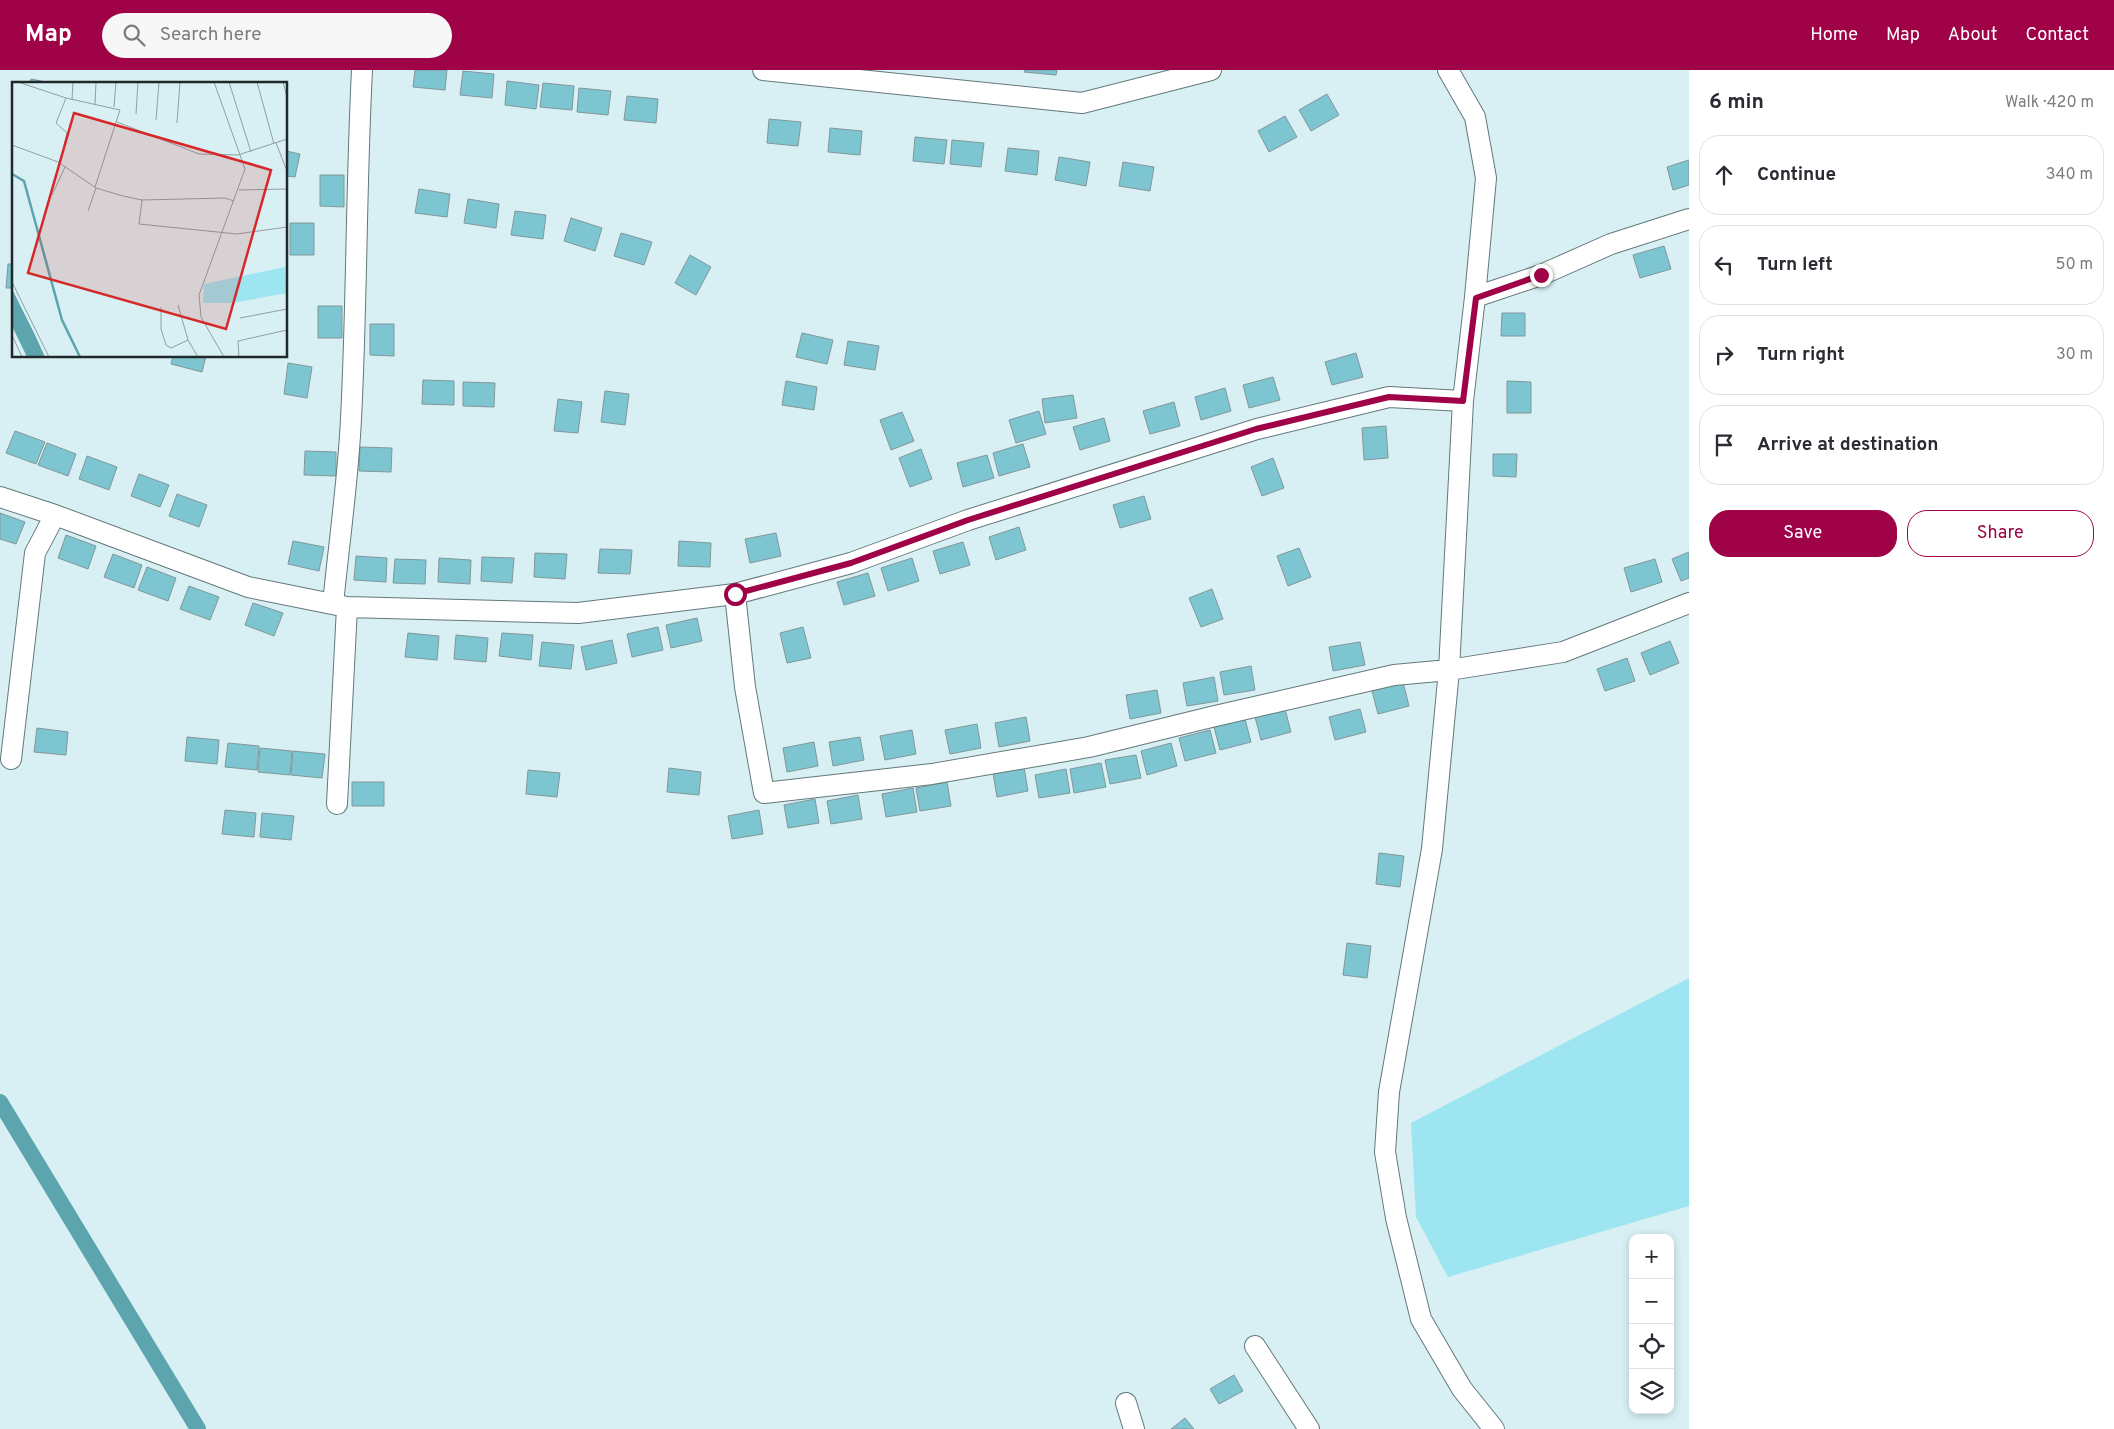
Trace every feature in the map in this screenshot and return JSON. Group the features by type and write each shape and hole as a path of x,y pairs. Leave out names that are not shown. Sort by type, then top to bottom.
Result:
{"street":[{"path":"337,804 340,606 351,422 362,70"},
{"path":"763,70 1082,103 1212,70"},
{"path":"1448,70 1475,117 1486,178 1476,298 1463,401 1449,670 1432,849 1389,1092 1385,1152 1396,1218 1421,1318 1462,1389 1494,1429"},
{"path":"1476,298 1541,275 1611,244 1689,219"},
{"path":"1,493 248,587 340,606 578,613 735,594 851,563 968,520 1256,429 1389,397 1463,401"},
{"path":"11,759 35,553 55,515"},
{"path":"735,594 745,687 764,793 932,774 1089,747 1394,675 1449,670 1563,652 1689,603"},
{"path":"1255,1346 1309,1429"},
{"path":"1126,1403 1134,1429"}],"shaded area":[{"path":"1689,978 1689,1206 1448,1277 1416,1217 1411,1123"}],"building":[{"path":"415,70 447,70 445,90 413,87"},
{"path":"1025,70 1057,70 1056,75 1024,72"},
{"path":"463,71 494,74 492,98 460,95"},
{"path":"31,79 46,82 30,82"},
{"path":"507,81 539,85 536,109 505,105"},
{"path":"543,83 574,86 572,110 540,107"},
{"path":"579,88 611,91 608,115 577,112"},
{"path":"1327,94 1339,115 1311,131 1299,110"},
{"path":"627,96 658,99 656,123 624,120"},
{"path":"1285,116 1297,137 1269,152 1258,131"},
{"path":"769,119 801,122 798,146 767,143"},
{"path":"830,128 862,131 860,155 828,152"},
{"path":"915,137 947,140 944,164 913,161"},
{"path":"952,140 984,143 981,167 950,164"},
{"path":"1008,148 1039,151 1037,175 1005,171"},
{"path":"288,151 300,154 295,177 288,176"},
{"path":"1059,157 1090,162 1086,186 1055,180"},
{"path":"1689,160 1689,185 1673,190 1667,167"},
{"path":"1123,162 1154,167 1150,191 1119,186"},
{"path":"320,175 344,175 344,207 320,206"},
{"path":"419,189 450,194 447,217 415,213"},
{"path":"468,199 499,204 496,228 464,223"},
{"path":"515,211 546,215 543,239 511,235"},
{"path":"571,218 602,228 595,251 564,241"},
{"path":"290,223 314,223 314,255 290,255"},
{"path":"621,233 652,242 644,265 614,256"},
{"path":"1664,246 1671,269 1640,278 1633,255"},
{"path":"690,255 711,267 696,295 675,283"},
{"path":"8,264 12,264 12,288 6,288"},
{"path":"318,306 342,306 342,338 318,338"},
{"path":"1502,313 1525,313 1525,336 1501,336"},
{"path":"370,324 394,324 394,356 370,355"},
{"path":"802,333 833,340 827,364 796,357"},
{"path":"848,341 879,346 875,370 844,365"},
{"path":"1356,353 1363,377 1332,385 1325,362"},
{"path":"172,358 206,358 202,372 171,364"},
{"path":"288,363 312,367 307,398 284,394"},
{"path":"1273,377 1280,400 1249,408 1243,385"},
{"path":"423,380 454,381 454,405 422,404"},
{"path":"786,381 817,387 814,410 782,405"},
{"path":"1507,381 1531,382 1531,413 1507,413"},
{"path":"463,382 495,383 494,407 463,406"},
{"path":"1225,388 1231,411 1201,420 1195,397"},
{"path":"605,391 629,394 625,425 601,422"},
{"path":"1073,395 1077,418 1045,423 1042,399"},
{"path":"558,399 582,402 578,433 554,431"},
{"path":"1174,402 1180,426 1150,434 1143,411"},
{"path":"1039,411 1046,434 1016,443 1009,420"},
{"path":"902,412 914,441 891,450 880,420"},
{"path":"1104,418 1110,441 1080,450 1073,427"},
{"path":"1386,426 1388,458 1364,460 1362,428"},
{"path":"15,431 45,442 36,464 6,453"},
{"path":"47,443 76,454 68,476 38,465"},
{"path":"1023,444 1030,467 999,476 993,453"},
{"path":"360,447 392,448 391,472 359,471"},
{"path":"921,449 932,479 910,487 899,458"},
{"path":"305,451 336,452 336,476 304,475"},
{"path":"1493,454 1517,454 1516,477 1493,476"},
{"path":"987,455 994,478 963,487 957,463"},
{"path":"87,456 117,467 109,490 79,479"},
{"path":"1273,458 1284,488 1262,496 1251,467"},
{"path":"139,474 169,485 160,507 131,496"},
{"path":"177,494 207,505 199,527 169,516"},
{"path":"1144,496 1151,519 1120,528 1113,505"},
{"path":"0,513 25,522 16,544 0,539"},
{"path":"1019,527 1026,550 996,560 989,537"},
{"path":"776,533 781,556 750,563 745,539"},
{"path":"66,535 96,546 88,569 58,558"},
{"path":"293,541 324,547 319,571 288,564"},
{"path":"679,541 711,543 710,567 678,566"},
{"path":"963,542 970,565 940,574 933,551"},
{"path":"1299,548 1311,577 1288,586 1277,556"},
{"path":"600,549 632,550 630,574 598,573"},
{"path":"1689,552 1689,578 1681,581 1672,559"},
{"path":"535,553 567,554 565,579 534,577"},
{"path":"113,554 142,565 134,588 104,577"},
{"path":"356,556 387,558 386,582 354,580"},
{"path":"482,557 514,558 512,583 481,581"},
{"path":"439,558 471,560 470,584 438,582"},
{"path":"912,558 919,581 888,591 881,568"},
{"path":"395,559 426,560 425,584 393,583"},
{"path":"1655,559 1662,582 1631,592 1624,568"},
{"path":"147,567 176,578 168,601 138,590"},
{"path":"868,573 875,596 844,605 837,582"},
{"path":"189,586 219,597 210,620 180,609"},
{"path":"1212,589 1223,619 1201,627 1189,598"},
{"path":"253,603 283,613 274,636 245,625"},
{"path":"697,618 702,641 671,648 666,625"},
{"path":"658,627 663,650 632,657 627,634"},
{"path":"803,627 811,658 787,663 780,633"},
{"path":"408,633 439,636 437,660 405,657"},
{"path":"502,633 533,635 531,660 499,656"},
{"path":"456,635 488,638 486,662 454,659"},
{"path":"612,640 617,663 586,670 581,647"},
{"path":"1670,641 1679,663 1650,675 1641,653"},
{"path":"542,642 574,645 571,669 539,666"},
{"path":"1360,642 1365,665 1333,671 1329,647"},
{"path":"1627,658 1635,681 1605,691 1597,669"},
{"path":"1251,666 1255,690 1224,695 1220,672"},
{"path":"1214,677 1218,701 1187,706 1183,683"},
{"path":"1403,682 1409,706 1378,714 1372,691"},
{"path":"1157,690 1161,713 1130,719 1126,695"},
{"path":"1285,709 1291,732 1261,740 1255,717"},
{"path":"1360,709 1366,732 1335,740 1329,717"},
{"path":"1026,717 1030,741 999,747 995,723"},
{"path":"1245,719 1251,742 1220,750 1214,727"},
{"path":"977,724 981,748 950,754 945,730"},
{"path":"37,728 68,732 66,755 34,752"},
{"path":"912,730 916,754 885,760 880,736"},
{"path":"1210,730 1216,753 1185,761 1179,738"},
{"path":"187,737 219,740 217,764 185,761"},
{"path":"860,737 864,760 833,766 829,742"},
{"path":"814,742 818,766 787,772 783,748"},
{"path":"228,743 259,746 257,770 225,767"},
{"path":"1171,743 1177,766 1147,775 1141,751"},
{"path":"260,748 292,751 290,775 258,772"},
{"path":"293,751 325,754 322,778 291,775"},
{"path":"1136,755 1141,778 1110,784 1105,760"},
{"path":"1101,763 1106,787 1074,793 1070,769"},
{"path":"1024,767 1028,791 997,797 993,773"},
{"path":"669,768 701,772 699,795 667,792"},
{"path":"1066,769 1070,793 1039,798 1035,775"},
{"path":"528,770 560,773 557,797 526,794"},
{"path":"352,782 384,782 384,806 352,806"},
{"path":"947,782 951,806 920,811 916,788"},
{"path":"913,788 917,812 886,817 882,794"},
{"path":"858,795 862,819 831,824 827,801"},
{"path":"815,799 819,823 788,828 784,805"},
{"path":"225,810 256,813 254,837 222,834"},
{"path":"759,810 763,834 732,839 728,816"},
{"path":"262,813 294,816 291,840 260,837"},
{"path":"1379,853 1404,856 1400,887 1376,884"},
{"path":"1347,943 1371,946 1367,978 1343,975"},
{"path":"1234,1375 1243,1391 1219,1404 1210,1389"},
{"path":"1185,1418 1194,1429 1171,1429"}],"waterway":[{"path":"0,1102 198,1429"}],"route":[{"path":"735,594 851,563 968,520 1087,484 1256,429 1389,397 1463,401 1476,298 1541,275"}]}
